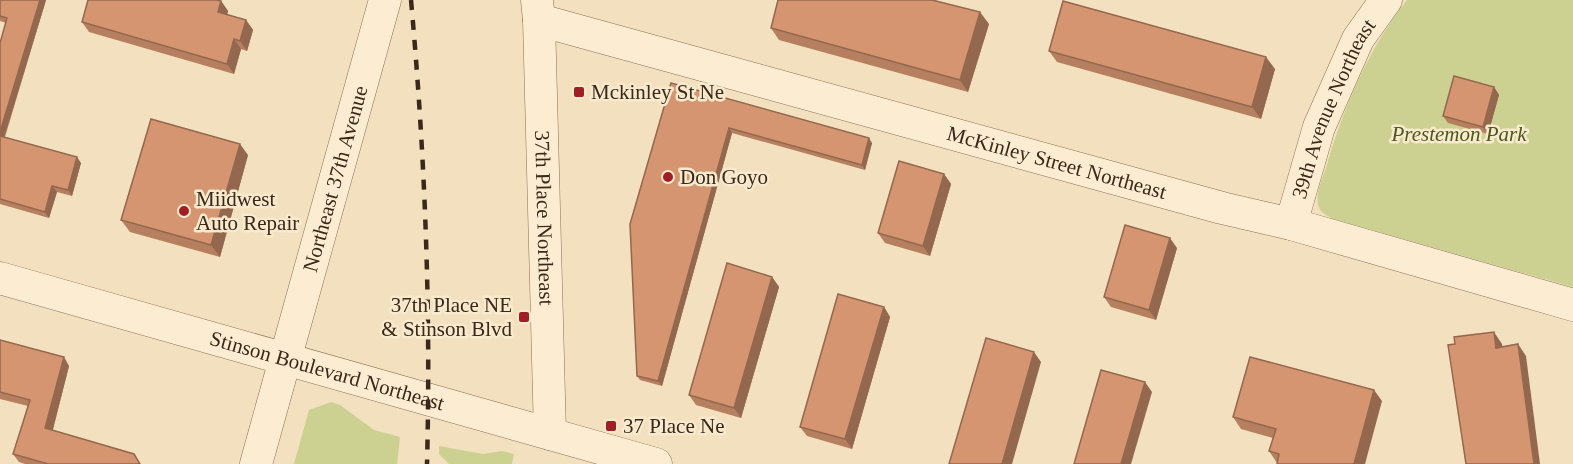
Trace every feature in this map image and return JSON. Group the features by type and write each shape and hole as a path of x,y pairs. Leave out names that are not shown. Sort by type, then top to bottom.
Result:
{"street":[{"name":"Northeast 37th Avenue","path":"256,464 385,0"},
{"name":"39th Avenue Northeast","path":"1291,224 1319,127 1358,39 1386,0"},
{"name":"McKinley Street Northeast","path":"538,10 1221,208 1291,224 1573,305"},
{"name":"37th Place Northeast","path":"538,10 550,434"},
{"name":"Stinson Boulevard Northeast","path":"0,278 656,464"}],"green space":[{"name":"Prestemon Park","path":"1407,0 1573,0 1573,287 1333,219 1320,209 1318,195 1320,186 1340,124 1358,80 1380,39"},
{"path":"331,402 340,405 374,430 400,437 397,464 294,464 309,410"},
{"path":"439,446 483,454 502,451 514,454 512,464 449,464 439,454"}],"building":[{"path":"0,0 40,0 0,132 0,43 7,18 0,16"},
{"path":"88,0 217,0 221,1 218,12 246,20 240,41 234,39 227,64 82,22"},
{"path":"778,0 932,0 980,12 960,80 771,28"},
{"path":"1063,1 1266,57 1252,107 1049,51"},
{"path":"1454,76 1494,87 1483,127 1443,116"},
{"path":"671,83 869,138 862,165 729,128 658,381 637,376 630,224"},
{"name":"Miidwest Auto Repair","path":"151,119 240,144 211,245 121,220"},
{"path":"0,136 77,157 68,190 52,186 45,212 0,199"},
{"path":"899,161 944,174 923,246 878,233"},
{"path":"1125,225 1170,238 1149,310 1104,297"},
{"path":"727,263 772,277 734,408 689,395"},
{"path":"838,294 884,307 845,439 800,427"},
{"path":"1494,332 1496,348 1518,344 1534,464 1466,464 1448,345 1455,344 1454,337"},
{"path":"986,338 1034,352 1002,464 949,464"},
{"path":"0,340 64,357 45,428 134,454 140,464 48,464 13,454 30,400 0,392"},
{"path":"1250,357 1374,390 1354,464 1277,464 1279,454 1269,451 1276,429 1233,417"},
{"path":"1101,370 1145,382 1121,464 1074,464"}],"railway":[{"path":"411,0 426,232 427,464"}],"place":[{"name":"Mckinley St Ne","path":"579,92"},
{"name":"Don Goyo","path":"668,177"},
{"name":"Miidwest Auto Repair","path":"184,211"},
{"name":"37th Place NE & Stinson Blvd","path":"524,317"},
{"name":"37 Place Ne","path":"611,426"}]}
